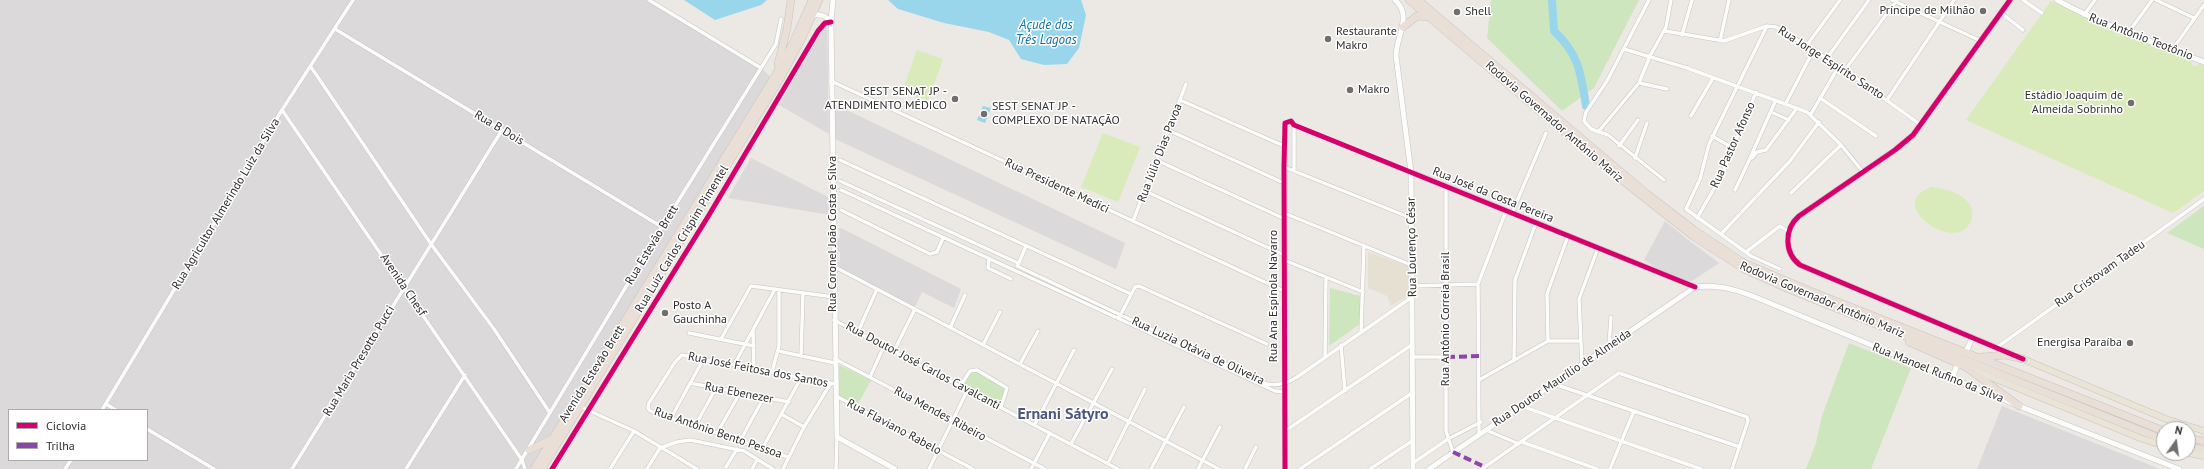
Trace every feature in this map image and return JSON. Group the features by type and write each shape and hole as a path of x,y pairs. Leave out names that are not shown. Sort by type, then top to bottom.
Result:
{"highway":[{"path":"776,74 787,29 791,0"},
{"name":"Avenida Estevāo Brett","path":"534,469 776,74 792,45 812,0"},
{"path":"542,469 780,79 819,0"},
{"name":"Rodovia Governador Antônio Mariz","path":"1409,0 1603,165 1709,248 1759,276 2156,437"},
{"name":"Rodovia Governador Antônio Mariz","path":"1418,0 1646,194 1718,247 1744,263 1775,277 2156,428"},
{"path":"1403,27 1417,16 1432,19"},
{"path":"1859,316 1906,341 1966,367 2019,406"},
{"path":"1974,355 1986,357 2006,355 2023,359"},
{"path":"529,450 552,439"}],"main road":[{"path":"2023,359 2160,416 2204,431"},
{"path":"1966,367 2156,443"}],"street":[{"name":"Rua Agricultor Almerindo Luiz da Silva","path":"103,409 282,110 312,67 353,0"},
{"path":"649,0 761,68"},
{"name":"Rua Coronel João Costa e Silva","path":"833,0 831,22 831,81 835,267 835,361 833,384 836,396 836,469"},
{"path":"1395,0 1404,12 1403,27"},
{"path":"1650,0 1624,49 1584,116 1584,121 1586,125 1608,135 1664,180"},
{"path":"1598,131 1639,83 1650,56 1664,31 1671,0"},
{"path":"1682,35 1692,0"},
{"path":"1720,41 1729,0"},
{"path":"1807,45 1840,0"},
{"path":"1827,58 1869,0"},
{"path":"1887,100 1954,0"},
{"path":"2010,0 1921,125 1906,142 1794,220 1789,232 1789,250 1794,260 1800,265 2023,359"},
{"path":"2023,0 2042,13"},
{"name":"Rua Antônio Teotônio","path":"2057,0 2084,15 2128,34 2204,62"},
{"path":"2084,15 2095,0"},
{"path":"2128,34 2152,0"},
{"path":"2156,0 2194,18"},
{"path":"1846,70 1895,1 1981,41"},
{"path":"2172,50 2204,5"},
{"path":"2001,13 2023,30"},
{"path":"812,16 819,14 831,22"},
{"name":"Rua Estevão Brett","path":"516,469 529,450 662,227 776,44 781,19"},
{"name":"Rua Luiz Carlos Crispim Pimentel","path":"552,469 590,411 818,31 825,23 831,22"},
{"path":"1767,26 1738,87 1712,136 1706,151 1700,179 1687,205 1687,211 1746,252 1780,269"},
{"name":"Rua Jorge Espírito Santo","path":"1664,31 1720,41 1729,41 1767,26 1773,26 1781,29 1846,70 1921,125"},
{"name":"Rua Lourenço César","path":"1403,27 1397,42 1396,56 1411,172 1413,469"},
{"name":"Rua B Dois","path":"335,29 662,227"},
{"path":"1624,49 1650,56 1756,92 1811,114 1841,145 1863,172"},
{"path":"1786,103 1814,49"},
{"path":"1811,114 1839,66"},
{"path":"312,67 432,244 494,329 550,414"},
{"path":"1691,116 1713,78"},
{"name":"Rua Presidente Medici","path":"831,81 1284,291"},
{"path":"1639,83 1667,89"},
{"name":"Rua Júlio Dias Pavoa","path":"1133,222 1186,84"},
{"name":"Rua Pastor Afonso","path":"1697,218 1717,186 1756,92"},
{"path":"1820,98 1876,136"},
{"path":"1180,100 1284,146"},
{"path":"1735,190 1751,159 1759,135 1776,100"},
{"path":"1751,159 1758,152 1766,150 1797,108"},
{"name":"Avenida Chesf","path":"282,110 405,286 522,460 525,469"},
{"path":"1771,112 1789,120"},
{"path":"1620,146 1638,120"},
{"name":"Rua José da Costa Pereira","path":"1285,123 1290,121 1294,125 1695,287"},
{"path":"1721,234 1790,161 1819,122"},
{"name":"Rua Ana Espínola Navarro","path":"1285,123 1285,469"},
{"path":"1635,158 1647,123"},
{"path":"1294,125 1294,170"},
{"name":"Rua Maria Presotto Pucci","path":"292,469 502,130"},
{"path":"1168,130 1284,183"},
{"path":"1512,213 1546,133"},
{"path":"1712,136 1733,148"},
{"path":"1791,193 1841,145"},
{"path":"840,160 1131,294"},
{"path":"1156,160 1285,219"},
{"path":"1284,167 1411,218"},
{"name":"Rua Luzia Otávia de Oliveira","path":"840,182 1018,265 1120,317 1275,391 1284,392"},
{"name":"Rua Antônio Correia Brasil","path":"1446,186 1448,439 1453,452"},
{"name":"Rua Luzia Otávia de Oliveira","path":"841,190 1015,271 1267,384 1284,383"},
{"path":"1145,191 1284,255"},
{"name":"Rua Cristovam Tadeu","path":"1996,348 2204,199"},
{"path":"841,210 930,254 937,252 943,238"},
{"path":"1479,434 1481,422 1478,284 1506,211"},
{"path":"1284,213 1411,265"},
{"path":"1514,360 1515,280 1536,223"},
{"path":"1746,252 1780,226 1789,232"},
{"path":"1548,341 1547,294 1568,236"},
{"path":"1015,271 1026,246"},
{"path":"1361,332 1364,246"},
{"path":"1582,365 1579,300 1598,248"},
{"path":"989,258 988,268 1011,279"},
{"path":"1284,260 1363,292"},
{"path":"835,267 1020,364 1056,385 1219,469"},
{"path":"1325,357 1326,277"},
{"path":"1412,286 1478,284"},
{"path":"721,339 751,286 834,297"},
{"path":"1120,317 1135,286 1139,286 1267,344"},
{"name":"Rua Manoel Rufino da Silva","path":"1695,287 1715,286 1735,290 2019,406 2179,469"},
{"name":"Rua Doutor Maurílio de Almeida","path":"1429,469 1695,287"},
{"path":"734,365 777,289"},
{"path":"772,372 778,351 777,289"},
{"path":"858,332 877,289"},
{"path":"801,356 803,293"},
{"path":"950,328 965,295"},
{"path":"1284,383 1325,357 1412,297"},
{"path":"894,351 915,309"},
{"path":"983,345 1000,312"},
{"path":"1609,347 1611,316"},
{"name":"Rua Doutor José Carlos Cavalcanti","path":"834,320 1035,424 1118,469"},
{"path":"753,330 754,369"},
{"path":"1020,364 1038,331"},
{"path":"689,333 754,346"},
{"path":"1966,352 1972,338"},
{"path":"1479,380 1548,341 1580,341"},
{"path":"1285,431 1413,344"},
{"path":"1341,345 1345,391"},
{"path":"870,377 884,346"},
{"path":"1035,424 1074,350"},
{"name":"Rua Mendes Ribeiro","path":"778,351 835,361 870,377 1044,469"},
{"name":"Rua José Feitosa dos Santos","path":"648,408 649,403 680,356 833,384"},
{"path":"1413,357 1447,357"},
{"path":"671,418 703,360"},
{"path":"1952,378 1958,363"},
{"path":"1071,444 1112,369"},
{"path":"961,386 970,372 978,370 1006,388 1001,407"},
{"path":"1484,468 1619,373 1742,414 1747,417 1748,421 1732,469"},
{"path":"406,469 465,375"},
{"path":"762,449 801,378"},
{"name":"Rua Ebenezer","path":"690,383 789,402"},
{"path":"782,469 804,427 833,384"},
{"path":"1554,384 1740,447"},
{"path":"695,426 716,388"},
{"path":"929,469 968,389"},
{"path":"1108,463 1145,389"},
{"path":"717,433 740,392"},
{"path":"1300,469 1412,394"},
{"name":"Rua Flaviano Rabelo","path":"836,396 973,469"},
{"path":"740,441 764,397"},
{"path":"106,404 114,409"},
{"path":"1521,406 1620,442 1701,469"},
{"path":"581,407 634,431 697,469"},
{"path":"1151,469 1184,407"},
{"name":"Rua Antônio Bento Pessoa","path":"648,408 671,418 788,457"},
{"path":"1610,469 1634,411"},
{"path":"781,414 804,427"},
{"path":"1412,463 1448,439 1481,422"},
{"path":"1198,469 1220,427"},
{"path":"148,430 214,469"},
{"path":"1486,430 1597,469"},
{"path":"610,469 634,431"},
{"path":"1031,469 1050,433"},
{"path":"837,437 895,469"},
{"path":"646,469 660,448 677,442 690,440 737,449 749,453 757,460 773,469"},
{"path":"1370,469 1412,441"},
{"path":"1245,469 1256,447"},
{"path":"726,467 737,449"},
{"path":"752,469 757,460"},
{"path":"685,469 688,464"},
{"path":"1484,468 1492,469"}],"shaded area":[{"path":"0,0 649,0 761,68 774,80 540,469 0,469"},
{"path":"827,25 829,134 779,105 825,26"},
{"path":"834,104 1125,243 1116,269 835,139"},
{"path":"751,158 830,198 830,215 728,198"},
{"path":"1665,221 1719,263 1692,281 1684,282 1668,276 1644,260"},
{"path":"839,227 961,289 954,308 922,292 915,307 836,267 836,263 840,260 840,252 836,250 836,240 840,238"},
{"path":"1368,252 1408,266 1408,295 1391,306 1387,296 1368,288"},
{"path":"2002,406 2160,469 1977,469"}],"green space":[{"path":"1491,0 1639,0 1594,88 1562,111 1487,38"},
{"path":"2051,1 2115,30 2192,58 2191,65 2197,66 2200,63 2204,65 2204,191 2173,213 1966,120"},
{"path":"917,50 943,59 928,101 902,92"},
{"path":"1103,133 1140,147 1118,202 1081,187"},
{"path":"1932,187 1960,195 1970,204 1972,217 1970,223 1964,230 1952,233 1942,231 1931,226 1922,218 1917,210 1915,201 1920,193"},
{"path":"2204,206 2204,249 2167,233"},
{"path":"1330,288 1361,296 1360,324 1329,346"},
{"path":"1849,343 1911,368 1871,469 1806,469 1816,443 1822,416"},
{"path":"837,364 871,380 857,406 837,395"},
{"path":"977,371 1005,389 1000,405 963,385 971,372"}],"water":[{"path":"684,0 767,0 761,5 715,20"},
{"name":"Açude das Três Lagoas","path":"888,0 1081,0 1086,15 1079,48 1067,64 1044,65 1021,59 1009,40 989,32 944,23 898,9"},
{"name":"SEST SENAT JP - COMPLEXO DE NATAÇÃO","path":"983,106 991,108 985,123 977,120"}],"waterway":[{"path":"1552,0 1554,31 1569,48 1578,65 1586,106"}],"marked path":[{"path":"1447,357 1480,356"},
{"path":"1453,452 1485,467"}],"cycle path":[{"path":"2010,0 1913,135 1895,150 1799,216 1791,227 1788,241 1791,254 1800,265 2023,359"},
{"path":"552,469 709,215 818,31 825,23 831,22"},
{"path":"1285,469 1285,123 1291,121 1294,125 1695,287"}],"place":[{"name":"Príncipe de Milhão","path":"1983,11"},
{"name":"Shell","path":"1457,12"},
{"name":"Restaurante Makro","path":"1328,39"},
{"name":"Makro","path":"1350,90"},
{"name":"SEST SENAT JP - ATENDIMENTO MÉDICO","path":"955,99"},
{"name":"Estádio Joaquim de Almeida Sobrinho","path":"2131,103"},
{"name":"SEST SENAT JP - COMPLEXO DE NATAÇÃO","path":"984,114"},
{"name":"Posto A Gauchinha","path":"665,313"},
{"name":"Energisa Paraíba","path":"2130,343"}],"district":[{"name":"Ernani Sátyro","path":"1063,414"}]}
